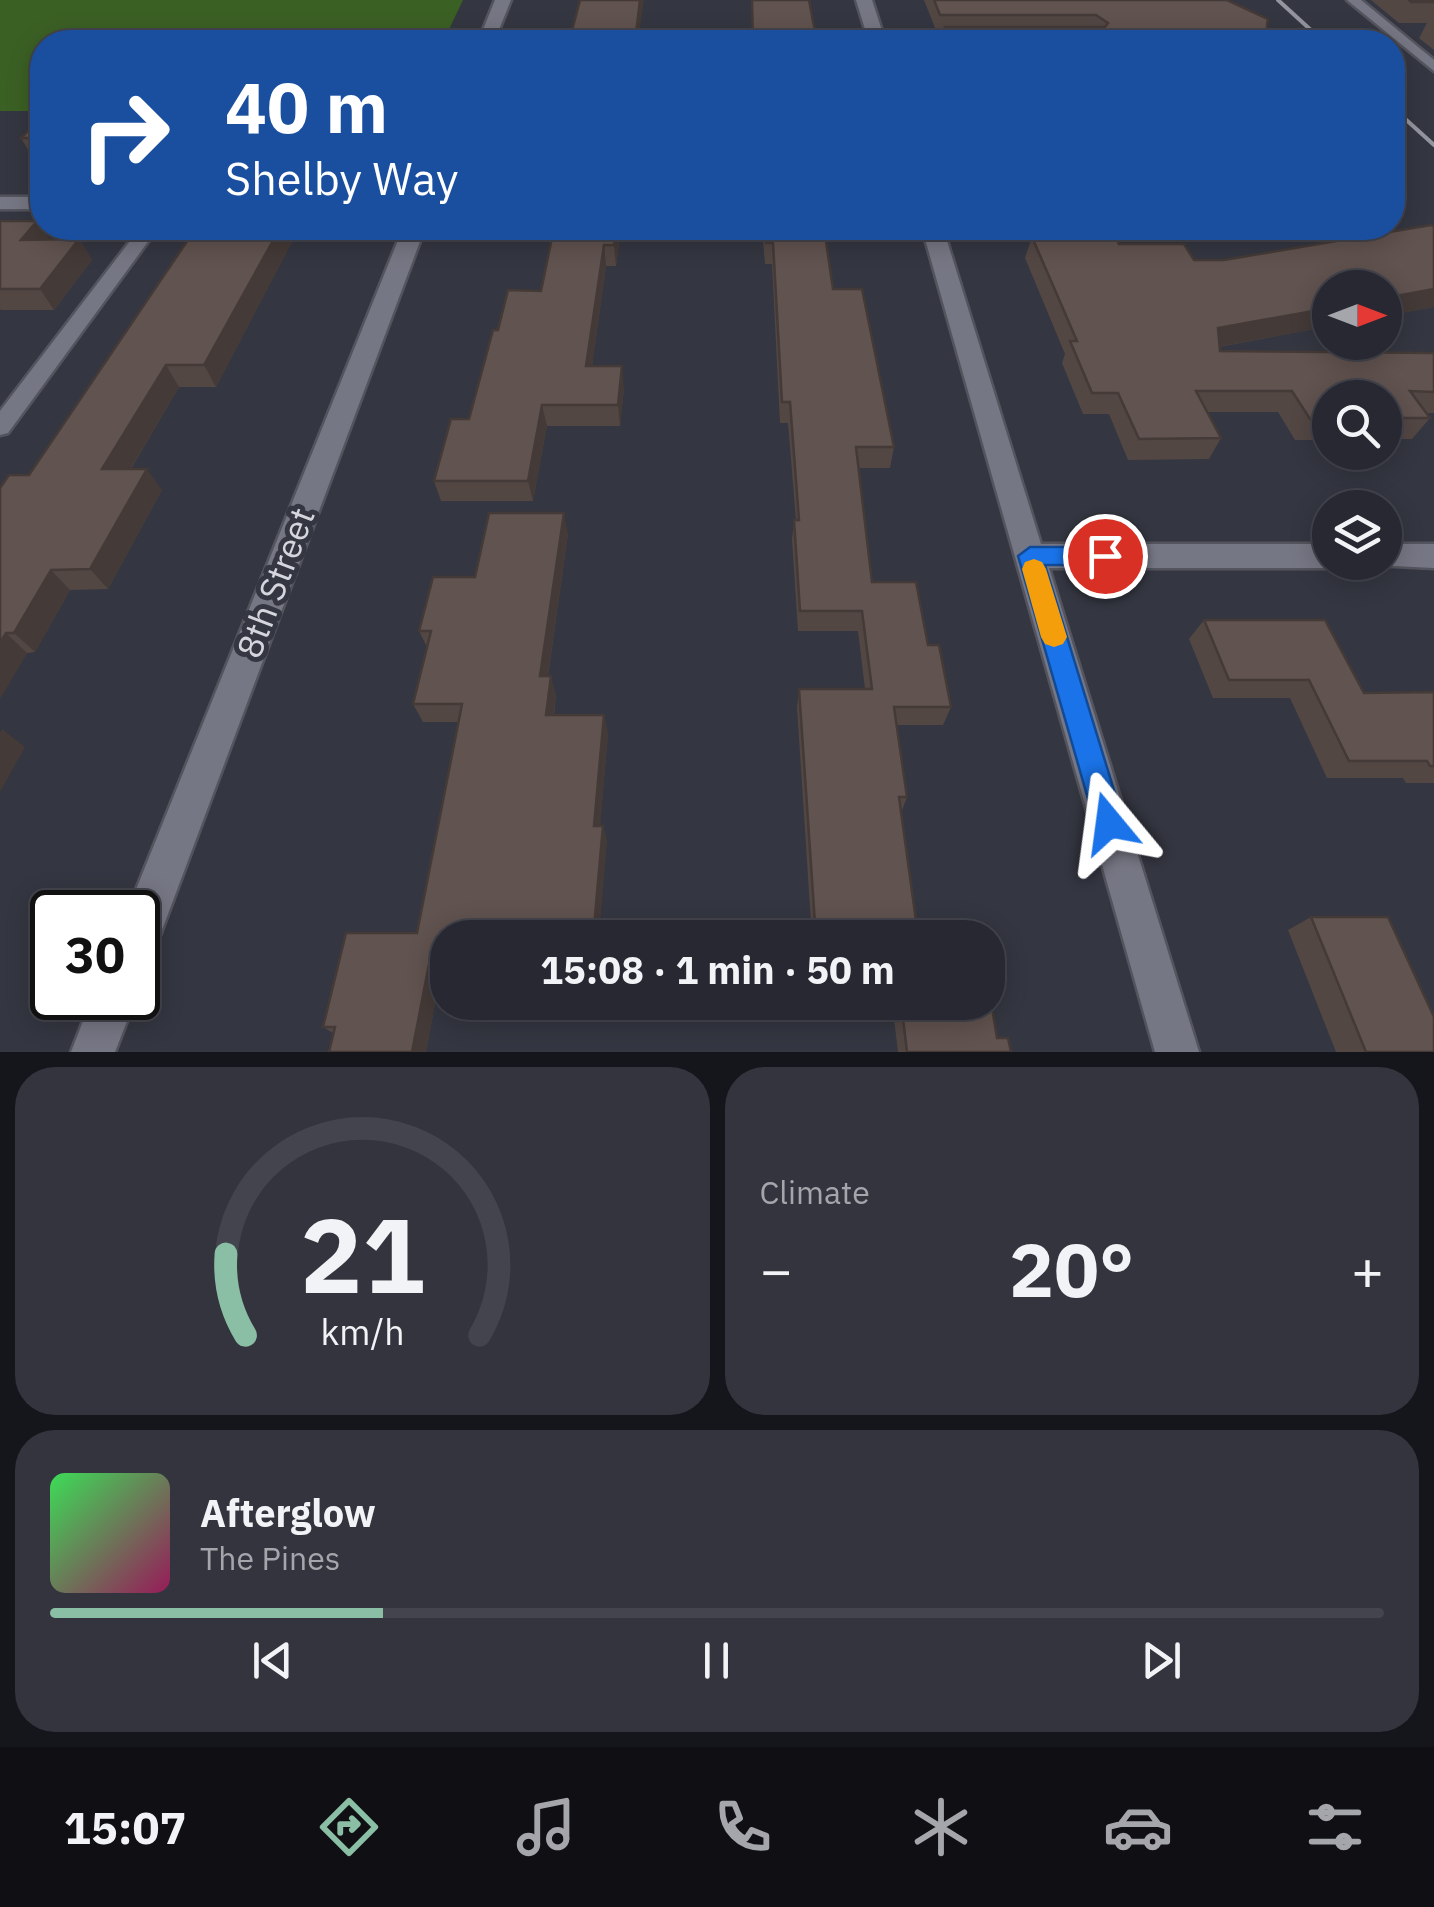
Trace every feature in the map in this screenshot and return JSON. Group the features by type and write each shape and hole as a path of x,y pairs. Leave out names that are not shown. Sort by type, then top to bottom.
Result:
{"street":[{"path":"491,30 503,0"},
{"path":"864,0 873,30"},
{"path":"0,203 30,203"},
{"name":"8th Street","path":"157,890 409,240"},
{"path":"936,240 1177,1052"},
{"path":"1030,556 1312,556"},
{"path":"1402,556 1434,556"},
{"path":"93,1052 105,1020"}],"lane":[{"path":"1353,0 1390,30 1419,30"},
{"path":"1405,43 1434,67"},
{"path":"0,428 140,240"}],"green space":[{"path":"0,0 463,0 449,30 30,30 30,111 0,111"}],"building":[{"path":"580,0 640,0 636,30 572,30"},
{"path":"752,0 809,0 815,30 753,30"},
{"path":"934,0 1227,0 1268,19 1267,30 946,30 945,27 1105,27 1108,23 1096,15 940,15"},
{"path":"0,221 30,221 30,229 21,240 78,240 40,289 0,289"},
{"path":"1434,226 1434,289 1402,295 1402,270 1312,270 1312,311 1218,328 1220,351 1312,352 1312,360 1402,360 1402,353 1434,353 1434,392 1410,391 1430,418 1402,418 1402,380 1312,380 1312,419 1292,391 1196,391 1221,438 1139,439 1118,393 1092,393 1070,341 1077,341 1033,240 1184,244 1194,260 1224,260 1342,240 1405,240 1405,229"},
{"path":"188,240 273,240 204,365 166,365 102,469 147,469 90,569 51,570 14,633 6,633 0,643 0,488 9,475 29,475"},
{"path":"552,240 615,240 614,245 604,245 586,366 622,366 618,405 542,405 528,481 434,481 451,419 469,419 508,290 541,291"},
{"path":"766,240 826,240 833,289 862,289 894,447 856,447 872,582 916,582 928,645 939,645 951,707 894,707 907,797 899,797 916,920 815,920 799,689 872,689 862,611 800,611 794,520 799,520 790,402 782,402 773,243"},
{"path":"489,513 564,513 540,676 551,676 546,715 604,715 594,826 603,826 595,920 430,920 430,964 412,1052 329,1052 335,1027 323,1027 346,933 417,933 462,704 413,704 431,631 419,631 433,577 475,577"},
{"path":"1204,620 1325,620 1364,693 1434,692 1434,766 1427,761 1349,761 1309,680 1229,680"},
{"path":"1311,917 1388,917 1434,1017 1434,1052 1366,1052"},
{"path":"903,1020 994,1020 997,1038 1008,1038 1011,1052 907,1052"}],"railway":[{"path":"1278,0 1311,30"},
{"path":"1405,119 1434,145"}],"slow traffic":[{"path":"1034,569 1054,637"}],"route":[{"path":"1105,556 1030,556 1109,823"}]}
